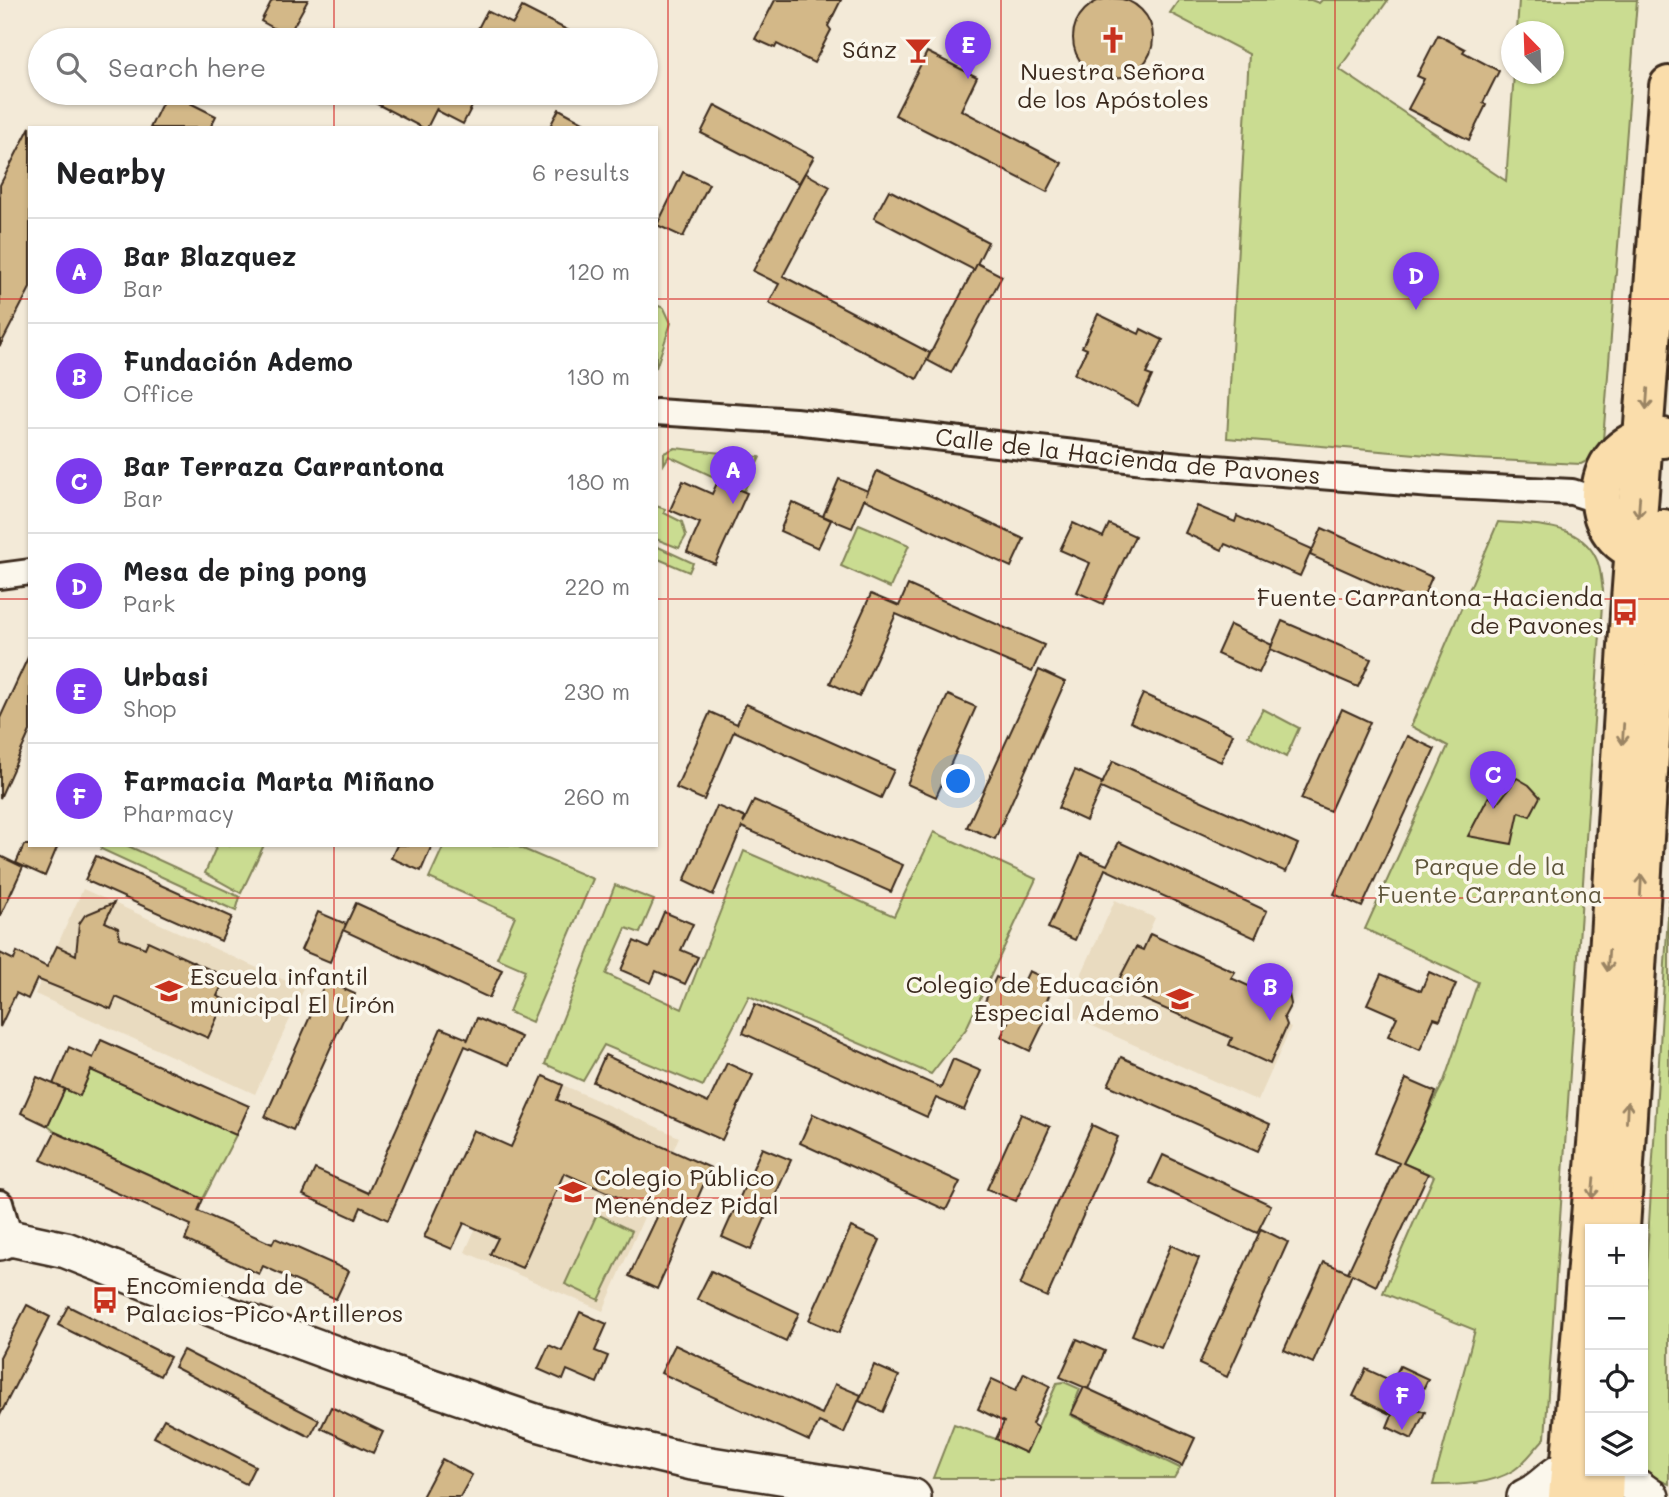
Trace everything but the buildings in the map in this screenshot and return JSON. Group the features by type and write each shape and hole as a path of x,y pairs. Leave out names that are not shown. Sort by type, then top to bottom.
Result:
{"main road":[{"path":"1620,1224 1661,446 1669,86"},
{"path":"1655,553 1615,535 1607,525 1600,500 1604,474 1620,452 1661,446"},
{"path":"1588,1487 1598,1132 1655,553"}],"street":[{"name":"Calle de la Hacienda de Pavones","path":"658,412 795,421 1179,465 1494,490 1572,492 1600,500"},
{"path":"0,576 28,572"},
{"path":"0,1203 5,1240 66,1250 229,1315 541,1424 692,1462 913,1497"}],"shaded area":[{"name":"Escuela infantil municipal El Lirón","path":"83,889 304,989 255,1094 35,994"},
{"name":"Colegio de Educación Especial Ademo","path":"1115,900 1155,918 1148,933 1235,972 1232,979 1254,989 1266,981 1273,981 1288,989 1291,1004 1284,1017 1287,1025 1291,1027 1258,1101 1064,1013"},
{"name":"Colegio Público Menéndez Pidal","path":"543,1076 679,1137 603,1311 465,1252"}],"green space":[{"path":"1179,0 1311,0 1319,3 1322,0 1388,0 1339,69 1506,181 1513,84 1564,84 1564,21 1518,21 1519,0 1637,0 1602,453 1581,464 1475,459 1227,438 1249,54 1170,13"},
{"path":"658,306 664,308 671,323 658,362"},
{"path":"675,448 760,457 744,491 669,456 664,464 664,453"},
{"path":"658,507 665,509 664,513 682,522 686,536 679,548 658,540"},
{"name":"Parque de la Fuente Carrantona","path":"1498,522 1539,525 1578,538 1596,558 1603,590 1545,1438 1522,1463 1505,1475 1475,1483 1433,1485 1475,1330 1383,1293 1434,1176 1403,1163 1444,1081 1478,982 1365,929 1448,746 1411,726"},
{"path":"859,524 909,545 890,588 841,566"},
{"path":"658,547 693,563 689,572 658,559"},
{"path":"1263,709 1299,728 1286,757 1248,736"},
{"path":"934,832 1036,879 966,1029 931,1074 749,996 703,1086 604,1045 583,1081 545,1064 615,885 654,900 640,933 626,928 606,974 682,1009 744,851 894,916"},
{"path":"130,847 240,897 236,911 101,849"},
{"path":"216,847 263,847 241,893 205,873"},
{"path":"443,847 519,847 593,879 532,1022 509,1012 525,970 497,958 515,916 429,878"},
{"path":"1669,899 1669,1484 1648,1473 1648,1239"},
{"path":"91,1070 236,1135 203,1199 55,1132 48,1126 65,1089 80,1095"},
{"path":"597,1214 632,1231 599,1300 565,1284"},
{"path":"1064,1382 1080,1389 1070,1415 1180,1468 1174,1478 933,1478 954,1424 1026,1453 1057,1383"}],"place":[{"name":"Nuestra Señora de los Apóstoles","path":"1113,40"},
{"name":"Sánz","path":"918,50"},
{"name":"Urbasi","path":"968,79"},
{"name":"Mesa de ping pong","path":"1416,310"},
{"name":"Bar Blazquez","path":"733,504"},
{"name":"Fuente Carrantona-Hacienda de Pavones","path":"1625,612"},
{"name":"Bar Terraza Carrantona","path":"1493,809"},
{"name":"Escuela infantil municipal El Lirón","path":"169,991"},
{"name":"Colegio de Educación Especial Ademo","path":"1180,999"},
{"name":"Fundación Ademo","path":"1270,1021"},
{"name":"Colegio Público Menéndez Pidal","path":"573,1192"},
{"name":"Encomienda de Palacios-Pico Artilleros","path":"105,1300"},
{"name":"Farmacia Marta Miñano","path":"1402,1430"}]}
